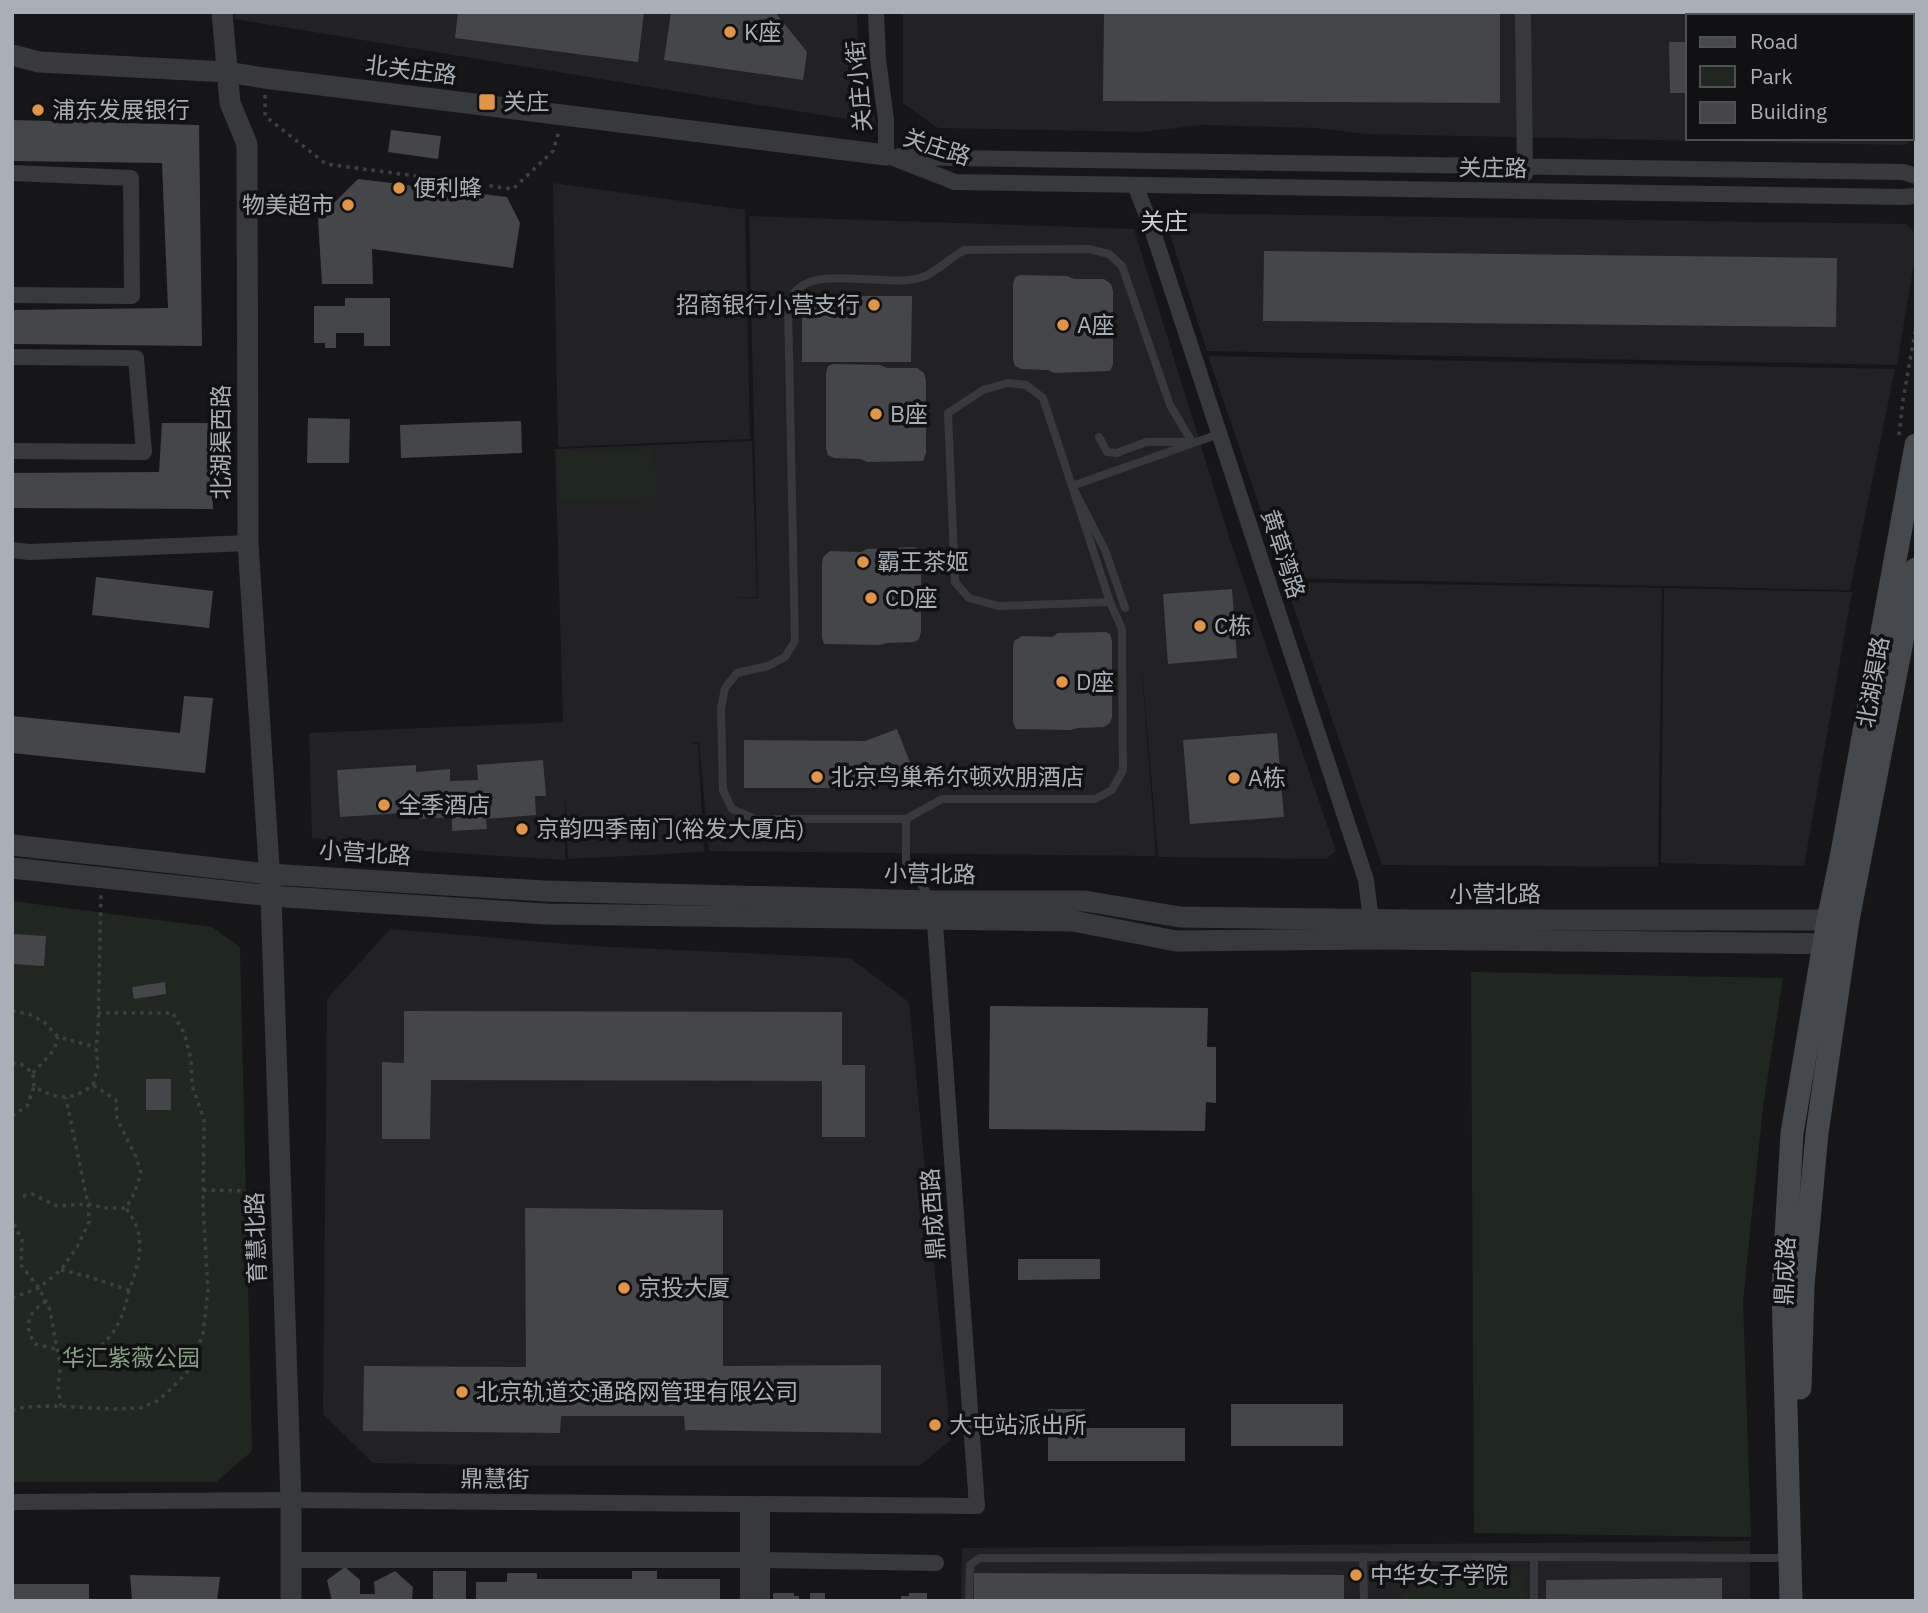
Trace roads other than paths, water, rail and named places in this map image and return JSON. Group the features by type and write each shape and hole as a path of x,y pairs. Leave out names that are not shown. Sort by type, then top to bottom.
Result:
{"main road":[{"name":"北湖渠路","path":"1838,920 1841,858 1916,445"},
{"name":"北湖渠路","path":"1838,920 1916,569"},
{"path":"1834,944 1838,920"},
{"name":"鼎成路","path":"1791,1601 1783,1289 1789,1172 1792,1133 1834,944"},
{"name":"鼎成路","path":"1803,1601 1800,1375 1803,1286 1834,944"}],"street":[{"name":"北湖渠西路","path":"222,12 230,103 247,144 248,543 269,874"},
{"name":"关庄小街","path":"876,12 878,60 886,120 886,155"},
{"path":"1523,12 1525,191"},
{"name":"北关庄路","path":"12,55 39,62 227,72 886,155"},
{"name":"关庄路","path":"886,155 1903,172 1916,176"},
{"name":"关庄路","path":"886,155 956,182 1916,196"},
{"path":"12,173 131,178 132,296 12,295"},
{"name":"黄草湾路","path":"1135,185 1151,226 1366,880 1375,929"},
{"path":"12,357 136,358 144,452 12,451"},
{"path":"12,550 29,552 248,543"},
{"name":"小营北路","path":"12,845 269,874 544,891 934,910 1073,921 1176,940 1375,929 1838,920"},
{"name":"小营北路","path":"12,868 271,896 546,914 934,910"},
{"name":"育慧北路","path":"269,874 291,1500 290,1601"},
{"name":"鼎成西路","path":"934,910 977,1506"},
{"name":"小营北路","path":"1375,929 1834,944"},
{"name":"鼎慧街","path":"12,1502 291,1500 977,1506"},
{"path":"748,1601 755,1560 755,1504"},
{"path":"291,1560 755,1560 936,1563"},
{"path":"755,1560 762,1601"}],"lane":[{"path":"1110,602 999,606 969,598 954,582 948,413 983,390 1008,383 1026,385 1043,398 1110,602 1122,629 1124,770 1112,790 1095,799 942,799 906,819 755,819 732,809 723,790 721,708 725,688 737,673 768,666 785,657 795,641 788,306 796,290 815,279 905,280 924,277 964,250 1089,249 1109,254 1122,266 1170,404 1192,442"},
{"path":"1072,486 1219,433"},
{"path":"1098,437 1107,452 1117,453 1146,442 1192,442"},
{"path":"1072,486 1105,550 1125,608"},
{"path":"906,819 906,864 934,910"},
{"path":"1363,1557 1364,1601"},
{"path":"1534,1557 1534,1601"},
{"path":"969,1601 970,1565 979,1558 1790,1558"}],"place":[{"name":"K座","path":"730,32"},
{"name":"关庄","path":"487,102"},
{"name":"浦东发展银行","path":"38,110"},
{"name":"便利蜂","path":"399,188"},
{"name":"物美超市","path":"348,205"},
{"name":"招商银行小营支行","path":"874,305"},
{"name":"A座","path":"1063,325"},
{"name":"B座","path":"876,414"},
{"name":"霸王茶姬","path":"863,562"},
{"name":"CD座","path":"871,598"},
{"name":"C栋","path":"1200,626"},
{"name":"D座","path":"1062,682"},
{"name":"北京鸟巢希尔顿欢朋酒店","path":"817,777"},
{"name":"A栋","path":"1234,778"},
{"name":"全季酒店","path":"384,805"},
{"name":"京韵四季南门(裕发大厦店)","path":"522,829"},
{"name":"京投大厦","path":"624,1288"},
{"name":"北京轨道交通路网管理有限公司","path":"462,1392"},
{"name":"大屯站派出所","path":"935,1425"},
{"name":"中华女子学院","path":"1356,1575"}],"district":[{"name":"关庄","path":"1164,222"}],"park label":[{"name":"华汇紫薇公园","path":"131,1358"}]}
